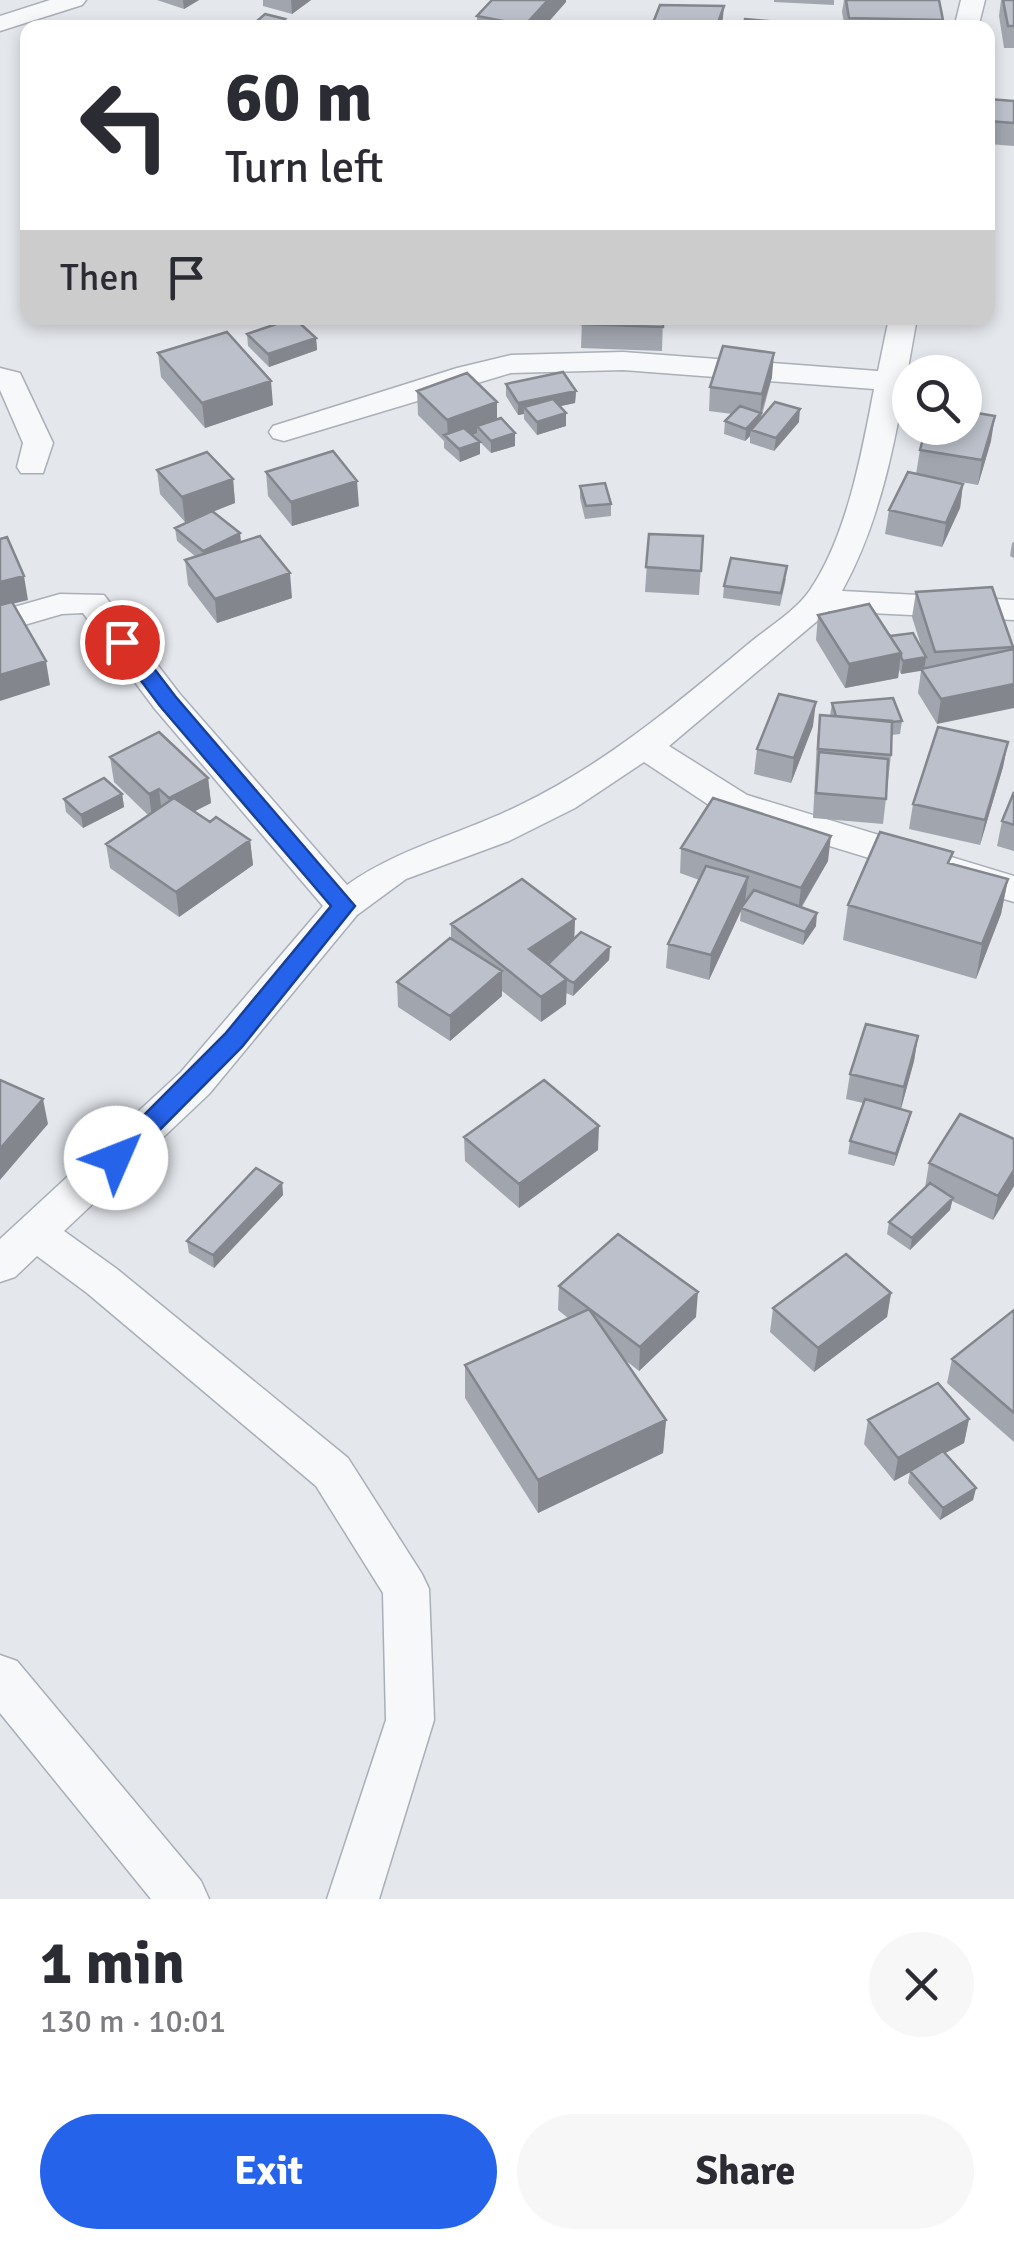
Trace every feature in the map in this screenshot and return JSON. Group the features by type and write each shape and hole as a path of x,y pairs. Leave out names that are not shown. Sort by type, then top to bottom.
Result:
{"street":[{"path":"0,24 74,0"},
{"path":"0,1265 195,1083 344,906 394,870 532,817 644,746 821,600 843,561 875,460 902,325"},
{"path":"284,432 467,374 512,364 622,362 890,381"},
{"path":"0,377 10,380 38,443 32,467"},
{"path":"821,600 1014,610"},
{"path":"0,622 60,604 92,602 167,701 344,906"},
{"path":"644,746 734,804 1014,889"},
{"path":"37,1234 102,1281 332,1472 406,1589 410,1720 353,1899"},
{"path":"0,1677 183,1899"}],"building":[{"path":"492,0 548,0 530,20 477,16"},
{"path":"846,0 939,0 943,20 849,18"},
{"path":"1003,0 1014,0 1014,26 1008,26"},
{"path":"660,5 724,6 719,20 654,20"},
{"path":"265,14 285,19 284,20 258,20"},
{"path":"995,100 1014,101 1014,123 995,122"},
{"path":"273,325 302,325 316,338 268,354 247,334"},
{"path":"227,332 271,381 202,403 158,353"},
{"path":"723,346 774,353 762,394 710,387"},
{"path":"563,372 576,391 518,403 506,384"},
{"path":"467,373 497,402 447,420 417,391"},
{"path":"553,399 566,413 537,422 524,407"},
{"path":"775,402 800,409 776,438 751,430"},
{"path":"740,406 761,413 746,429 725,421"},
{"path":"982,414 995,416 982,460 920,450 921,445 982,445"},
{"path":"501,418 515,433 491,441 477,426"},
{"path":"464,428 480,442 459,449 444,435"},
{"path":"333,451 357,481 291,502 266,472"},
{"path":"207,452 233,479 182,497 157,470"},
{"path":"908,472 963,484 946,523 889,510"},
{"path":"605,483 611,504 586,506 580,486"},
{"path":"212,511 240,533 203,551 175,528"},
{"path":"649,534 703,536 701,571 646,567"},
{"path":"260,536 290,573 215,599 185,560"},
{"path":"7,537 24,576 0,582 0,539"},
{"path":"731,558 787,566 781,593 724,586"},
{"path":"992,587 1013,647 935,652 916,592"},
{"path":"12,602 46,661 0,675 0,605"},
{"path":"869,604 901,653 849,664 818,615"},
{"path":"913,633 926,657 903,661 890,636"},
{"path":"1014,649 1014,684 941,699 921,669"},
{"path":"779,694 816,702 794,758 757,749"},
{"path":"893,698 902,721 836,716 832,703"},
{"path":"820,715 892,721 891,755 818,749"},
{"path":"938,727 1008,742 985,820 913,804"},
{"path":"159,732 208,778 169,798 159,789 149,794 110,757"},
{"path":"819,752 888,759 886,799 816,793"},
{"path":"104,778 122,794 81,815 64,799"},
{"path":"1014,792 1014,825 1002,821"},
{"path":"174,798 210,822 216,817 250,840 176,892 106,844"},
{"path":"713,798 831,836 801,888 681,848"},
{"path":"880,832 953,852 948,863 1008,879 982,944 848,905"},
{"path":"706,866 748,877 711,955 668,944"},
{"path":"522,879 575,919 529,949 567,979 541,997 451,924"},
{"path":"754,890 817,913 805,932 741,908"},
{"path":"581,932 610,947 574,983 548,964"},
{"path":"450,938 502,971 450,1016 397,982"},
{"path":"866,1024 918,1036 904,1087 850,1074"},
{"path":"0,1080 43,1099 0,1149"},
{"path":"544,1080 599,1126 519,1184 464,1137"},
{"path":"865,1099 911,1112 896,1154 850,1141"},
{"path":"960,1114 1014,1139 1014,1170 998,1196 929,1163"},
{"path":"256,1168 282,1183 213,1255 187,1241"},
{"path":"930,1183 953,1198 912,1238 889,1222"},
{"path":"618,1234 698,1292 640,1347 559,1286"},
{"path":"846,1254 891,1293 818,1348 773,1308"},
{"path":"589,1309 666,1420 538,1480 465,1365"},
{"path":"1014,1310 1014,1413 952,1359"},
{"path":"938,1383 969,1419 898,1458 868,1420"},
{"path":"943,1451 976,1488 943,1508 910,1471"}],"route":[{"path":"116,1158 234,1040 344,906 167,701 122,642"}]}
